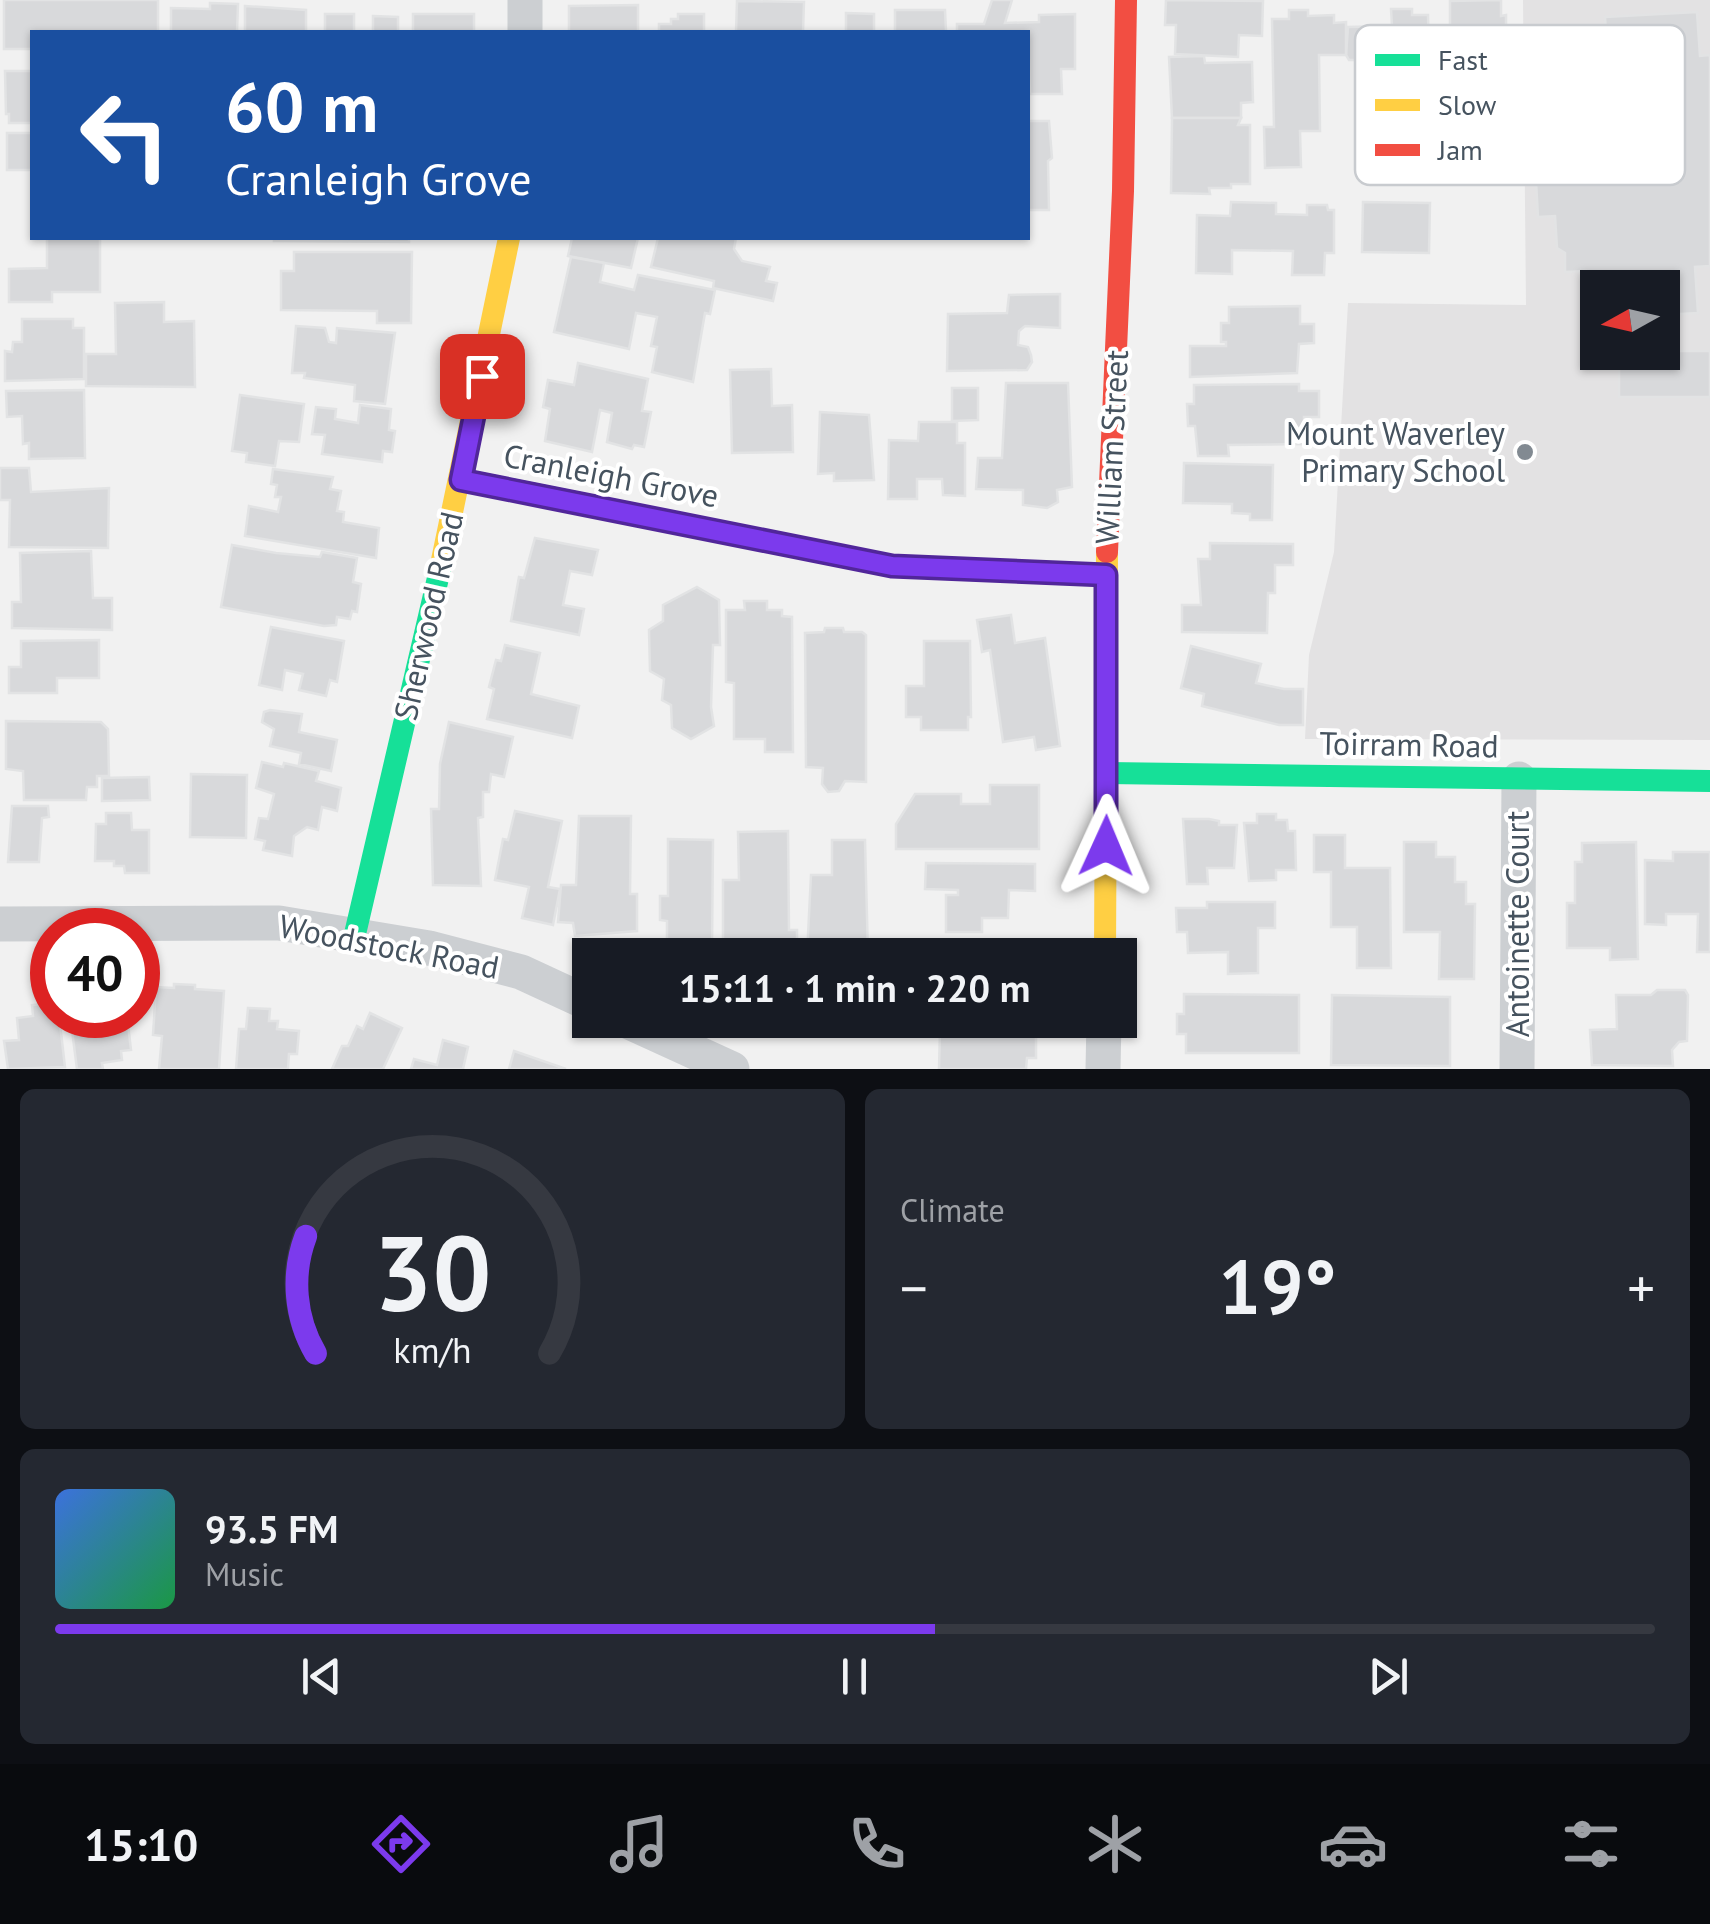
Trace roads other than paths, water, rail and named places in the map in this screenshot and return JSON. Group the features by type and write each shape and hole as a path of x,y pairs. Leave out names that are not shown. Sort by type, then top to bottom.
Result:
{"street":[{"path":"525,0 525,30"},
{"name":"William Street","path":"1105,938 1106,575 1122,227 1126,0"},
{"name":"Sherwood Road","path":"355,934 461,480 509,240"},
{"name":"Cranleigh Grove","path":"461,480 892,566 1106,575"},
{"name":"Toirram Road","path":"1107,773 1710,781"},
{"name":"Antoinette Court","path":"1517,1069 1519,779"},
{"name":"Woodstock Road","path":"0,924 279,923 428,948 522,972 572,996"},
{"path":"664,1038 732,1069"},
{"path":"1104,1038 1104,1069"}],"place":[{"name":"Mount Waverley Primary School","path":"1525,452"}]}
